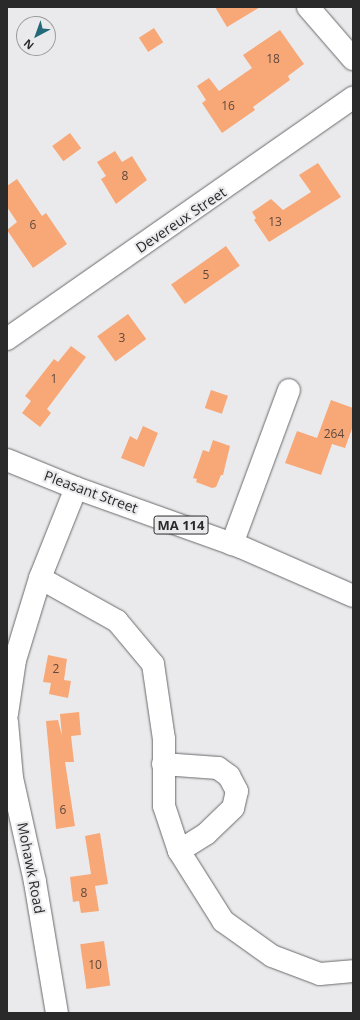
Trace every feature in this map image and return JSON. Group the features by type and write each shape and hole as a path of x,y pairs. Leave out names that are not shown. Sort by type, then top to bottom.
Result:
{"street":[{"path":"308,7 353,59"},
{"name":"Devereux Street","path":"7,339 353,98"},
{"path":"232,544 289,390"},
{"name":"Pleasant Street","path":"7,460 76,488 232,544 353,596"},
{"path":"7,714 15,660 40,578 76,488"},
{"path":"40,578 117,621 153,664 164,739 164,806 179,851 223,921 272,956 320,974 353,971"},
{"name":"Mohawk Road","path":"7,722 12,778 34,882 57,1013"},
{"path":"163,764 218,768 229,776 237,791 233,808 206,834 179,851"}],"building":[{"path":"215,7 260,7 227,27"},
{"path":"154,28 163,42 148,52 139,38"},
{"path":"280,30 304,64 288,76 290,80 253,107 255,110 222,133 202,103 206,100 197,86 209,78 219,91 252,68 243,55"},
{"path":"70,133 81,148 63,161 52,146"},
{"path":"115,151 122,162 132,156 147,180 116,204 101,179 106,176 97,162"},
{"path":"318,163 341,197 269,242 254,220 256,218 252,212 271,199 283,210 311,192 299,175"},
{"path":"17,179 42,216 46,213 67,244 33,268 7,230 17,222 7,207 7,186"},
{"path":"226,246 240,266 185,304 171,284"},
{"path":"128,314 146,339 115,361 97,336"},
{"path":"71,346 86,357 47,409 51,413 40,427 22,413 31,401 25,396 54,359 58,362"},
{"path":"211,390 228,396 222,414 205,408"},
{"path":"331,400 353,408 353,426 345,448 332,444 321,475 285,463 297,431 317,438"},
{"path":"143,426 158,433 144,467 121,458 130,436 137,440"},
{"path":"213,440 230,446 223,475 221,475 216,487 212,488 196,482 197,479 193,478 203,450 209,452"},
{"path":"48,655 67,659 64,680 71,681 68,698 49,694 51,683 43,682"},
{"path":"79,712 81,735 71,736 74,762 65,762 75,826 56,829 46,721 58,720 62,736 60,714"},
{"path":"100,833 108,884 95,886 99,911 81,913 79,901 73,902 70,877 91,874 85,836"},
{"path":"104,941 110,986 86,989 80,944"}]}
